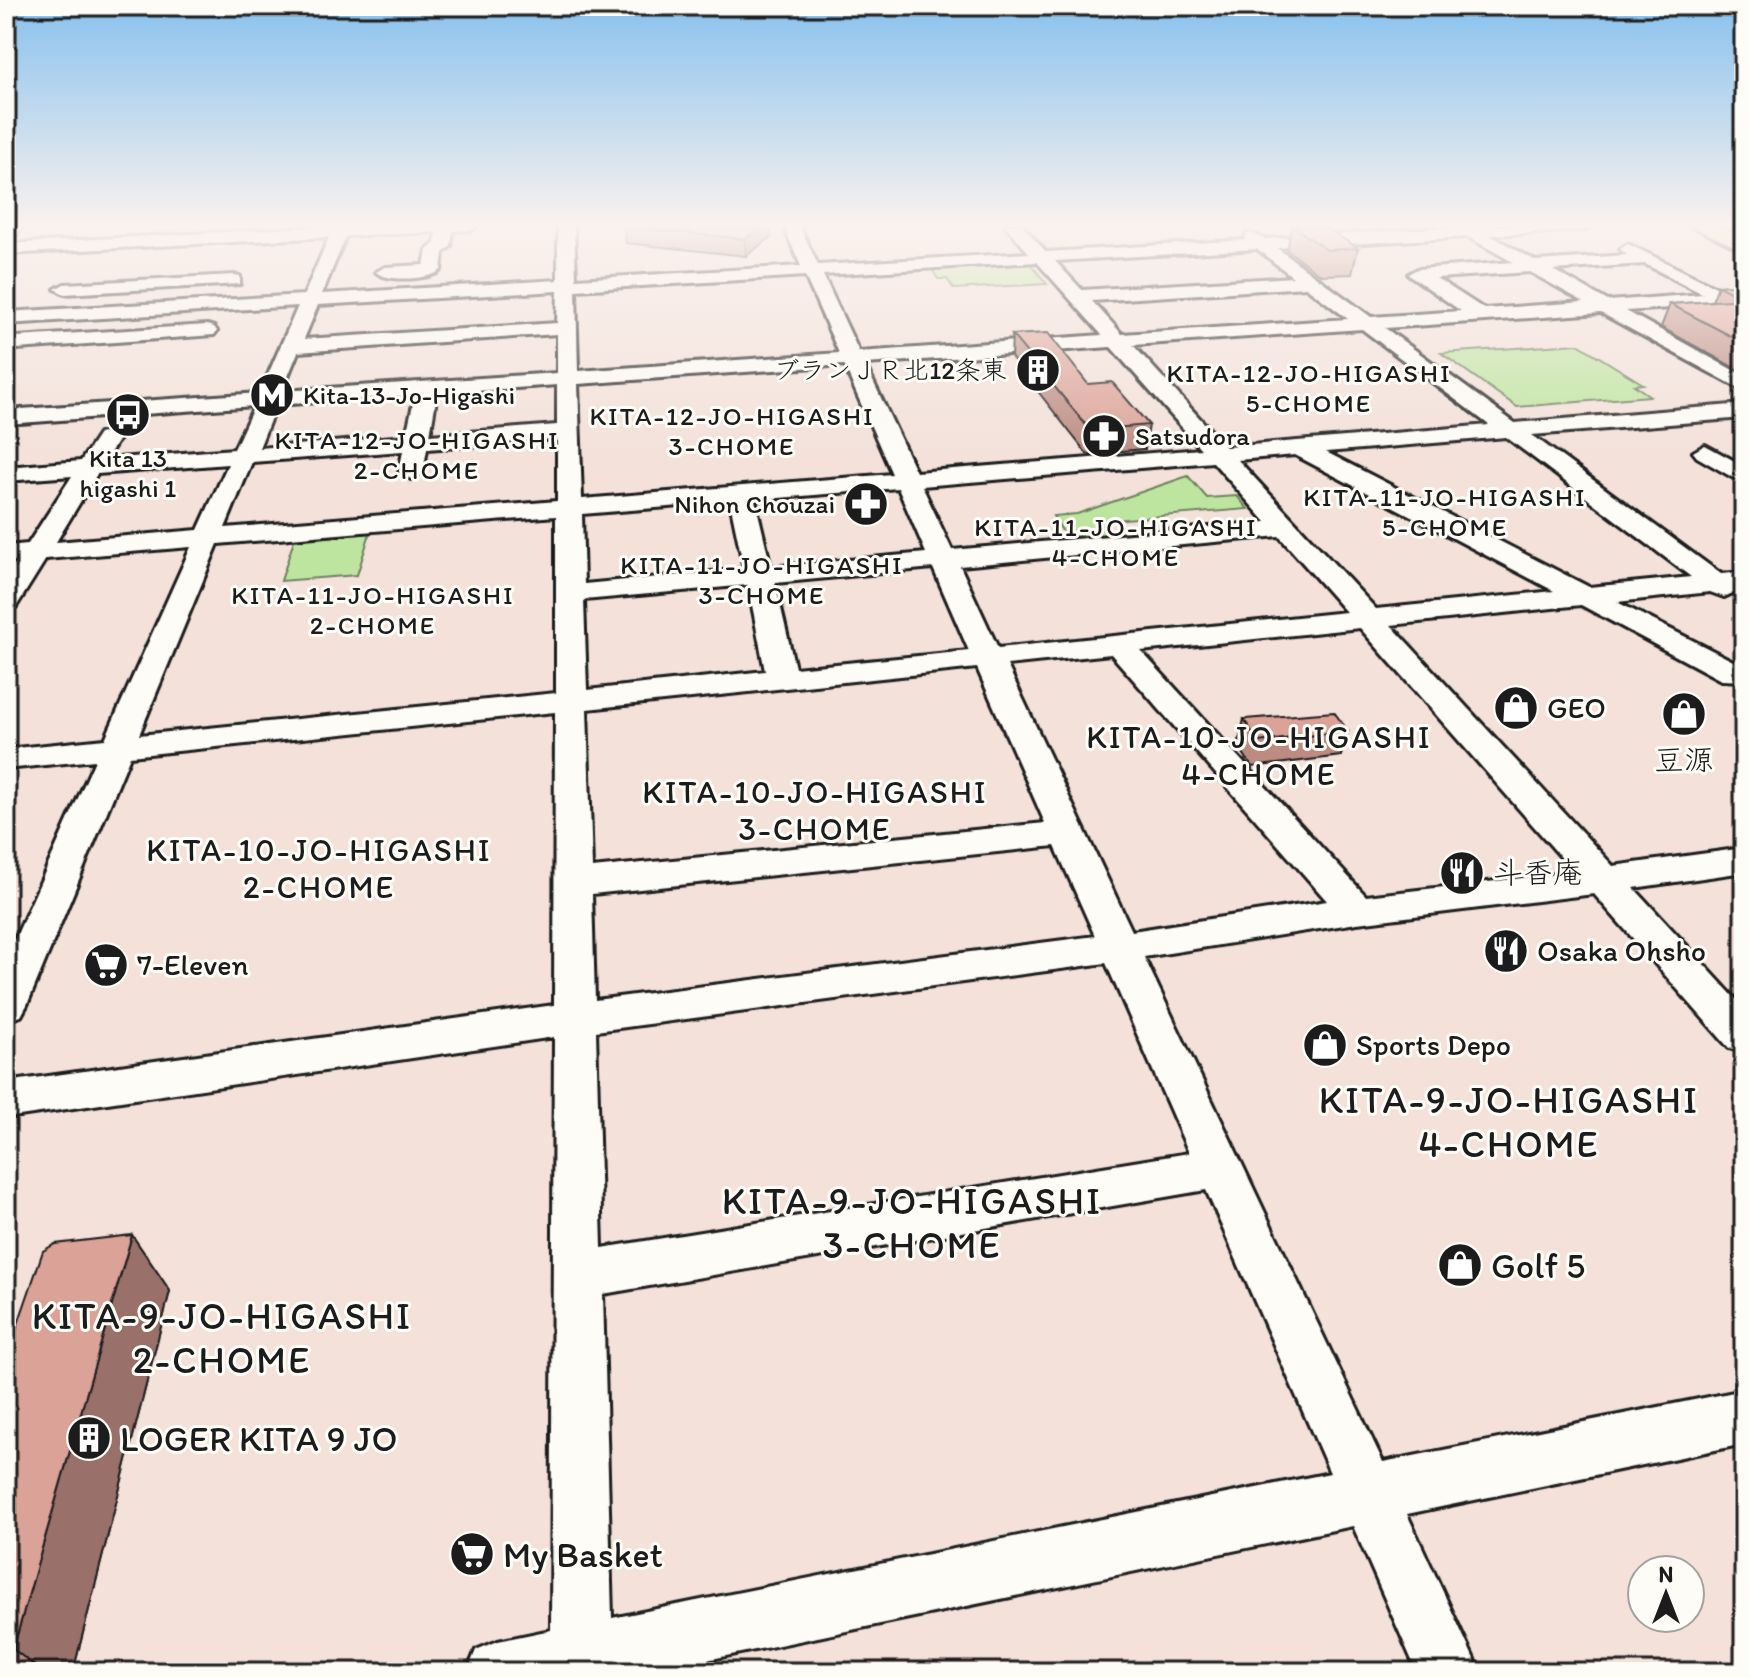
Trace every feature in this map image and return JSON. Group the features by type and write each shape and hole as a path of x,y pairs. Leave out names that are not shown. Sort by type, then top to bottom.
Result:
{"street":[{"path":"12,349 52,303"},
{"path":"6,318 315,303"},
{"path":"567,303 582,1663"},
{"path":"825,303 1222,1167 1449,1672"},
{"path":"1091,303 1116,340 1744,1036"},
{"path":"1341,303 1510,430 1730,582 1744,604"},
{"path":"1462,303 1480,315"},
{"path":"1599,303 1744,385"},
{"path":"6,417 1643,303"},
{"path":"305,304 567,328"},
{"path":"6,1005 305,304"},
{"path":"12,349 224,330"},
{"path":"411,472 427,388"},
{"path":"6,554 1744,411"},
{"path":"6,474 568,431"},
{"path":"6,601 107,439"},
{"path":"1298,447 1732,673 1744,672"},
{"path":"1705,452 1744,477"},
{"path":"741,494 782,677"},
{"path":"572,593 1284,528"},
{"path":"6,759 1730,582"},
{"path":"1117,643 1357,910"},
{"path":"573,883 1066,833"},
{"path":"6,1100 575,1018 1062,955 1357,910 1744,860"},
{"path":"578,1275 1222,1167"},
{"path":"498,1672 582,1663 1368,1494 1744,1417"}],"green space":[{"path":"1578,344 1643,384 1634,385 1650,396 1517,407 1441,353"},
{"path":"1188,476 1207,498 1237,496 1248,509 1099,521 1109,538 1069,542 1053,516 1077,514"},
{"path":"370,533 357,575 281,581 294,540"}],"building":[{"path":"1744,303 1744,343 1670,304"},
{"path":"1048,333 1088,384 1112,382 1149,425 1090,430 1012,335"},
{"path":"1334,712 1348,731 1258,742 1244,719"},
{"path":"132,1235 13,1649 6,1650 6,1359 43,1251 55,1244"}],"place":[{"name":"ブランＪＲ北12条東","path":"1038,370"},
{"name":"Kita-13-Jo-Higashi","path":"272,395"},
{"name":"Kita 13 higashi 1","path":"128,415"},
{"name":"Satsudora","path":"1104,436"},
{"name":"Nihon Chouzai","path":"866,504"},
{"name":"GEO","path":"1516,708"},
{"name":"豆源","path":"1684,714"},
{"name":"斗香庵","path":"1462,873"},
{"name":"Osaka Ohsho","path":"1506,951"},
{"name":"7-Eleven","path":"106,965"},
{"name":"Sports Depo","path":"1325,1045"},
{"name":"Golf 5","path":"1460,1265"},
{"name":"LOGER KITA 9 JO","path":"89,1438"},
{"name":"My Basket","path":"472,1554"}],"district":[{"name":"KITA-12-JO-HIGASHI 5-CHOME","path":"1309,388"},
{"name":"KITA-12-JO-HIGASHI 3-CHOME","path":"732,431"},
{"name":"KITA-12-JO-HIGASHI 2-CHOME","path":"417,455"},
{"name":"KITA-11-JO-HIGASHI 5-CHOME","path":"1445,512"},
{"name":"KITA-11-JO-HIGASHI 4-CHOME","path":"1116,542"},
{"name":"KITA-11-JO-HIGASHI 3-CHOME","path":"762,580"},
{"name":"KITA-11-JO-HIGASHI 2-CHOME","path":"373,610"},
{"name":"KITA-10-JO-HIGASHI 4-CHOME","path":"1259,756"},
{"name":"KITA-10-JO-HIGASHI 3-CHOME","path":"815,810"},
{"name":"KITA-10-JO-HIGASHI 2-CHOME","path":"319,868"},
{"name":"KITA-9-JO-HIGASHI 4-CHOME","path":"1509,1122"},
{"name":"KITA-9-JO-HIGASHI 3-CHOME","path":"912,1223"},
{"name":"KITA-9-JO-HIGASHI 2-CHOME","path":"222,1338"}]}
